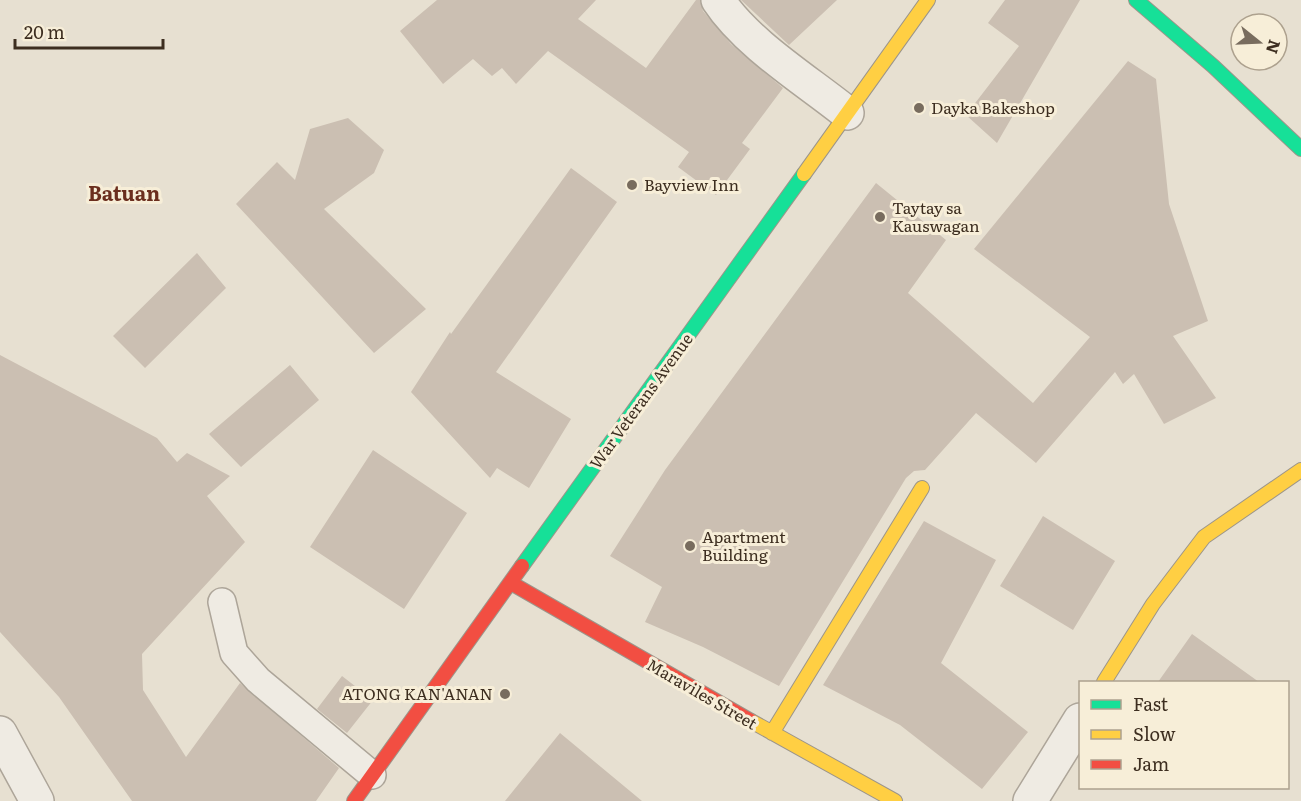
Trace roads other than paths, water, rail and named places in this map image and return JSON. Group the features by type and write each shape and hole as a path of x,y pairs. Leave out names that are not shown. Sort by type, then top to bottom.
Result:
{"street":[{"path":"718,0 727,14 761,45 847,113"},
{"name":"War Veterans Avenue","path":"354,801 928,0"},
{"path":"1136,0 1213,66 1301,149"},
{"path":"1105,681 1153,604 1204,537 1301,470"},
{"path":"772,733 922,488"},
{"name":"Maraviles Street","path":"511,583 772,733 896,801"},
{"path":"1030,801 1079,722"},
{"path":"0,733 37,801"}],"lane":[{"path":"222,602 234,653 258,680 372,775"}],"place":[{"name":"Dayka Bakeshop","path":"919,108"},
{"name":"Bayview Inn","path":"632,185"},
{"name":"Taytay sa Kauswagan","path":"880,217"},
{"name":"Apartment Building","path":"690,546"},
{"name":"ATONG KAN'ANAN","path":"505,694"}],"district":[{"name":"Batuan","path":"124,194"}]}
